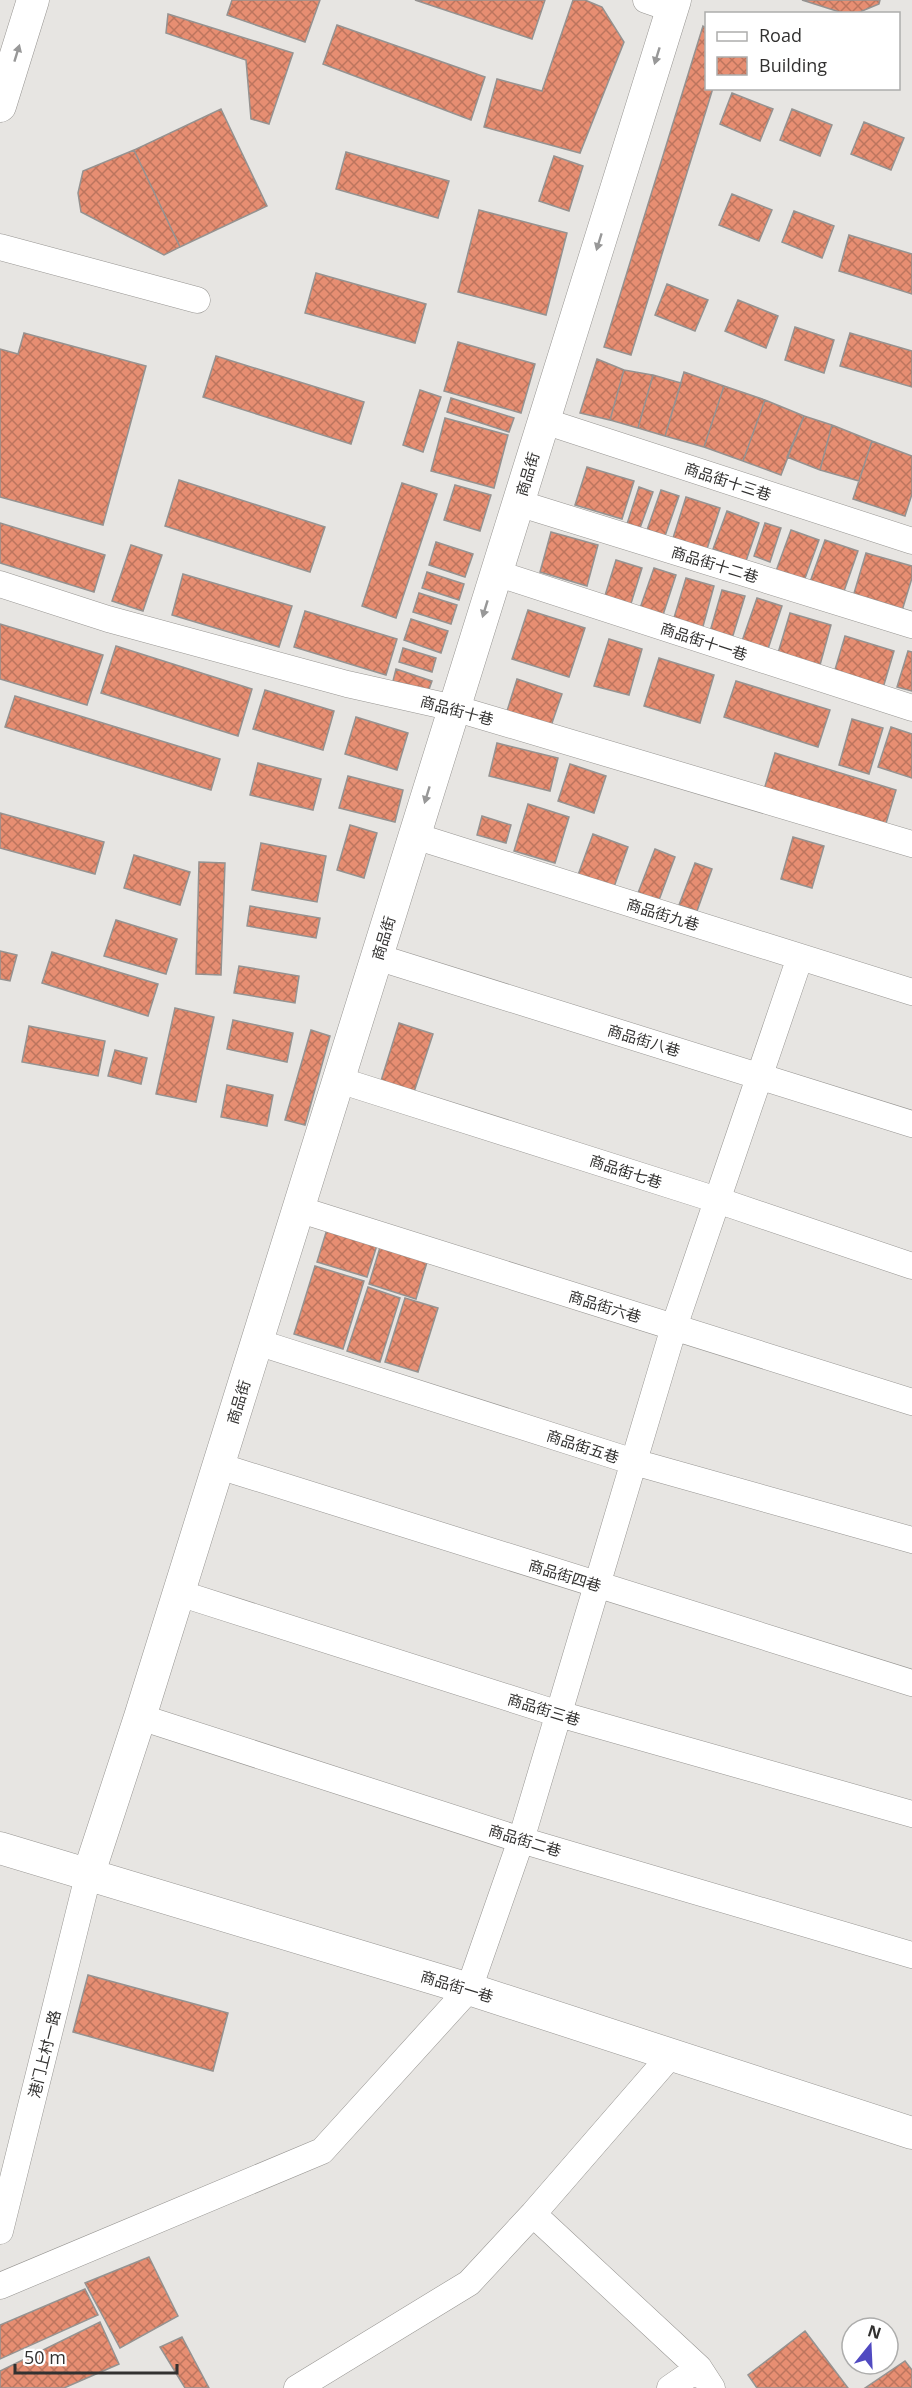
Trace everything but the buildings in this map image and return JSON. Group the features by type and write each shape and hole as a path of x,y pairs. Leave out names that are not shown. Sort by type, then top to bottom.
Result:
{"street":[{"path":"0,106 33,0"},
{"name":"商品街","path":"88,1876 219,1466 544,421 664,3"},
{"path":"0,247 197,300"},
{"name":"商品街十三巷","path":"544,421 912,541"},
{"name":"商品街十二巷","path":"518,503 912,626"},
{"name":"商品街十一巷","path":"496,573 912,708"},
{"name":"商品街十巷","path":"0,584 108,619 324,678 454,708 912,844"},
{"name":"商品街九巷","path":"414,836 912,992"},
{"name":"商品街八巷","path":"377,957 912,1124"},
{"path":"0,2286 322,2151 470,1989 521,1840 674,1327 800,957"},
{"name":"商品街七巷","path":"339,1080 717,1200 912,1266"},
{"name":"商品街六巷","path":"298,1209 912,1402"},
{"name":"商品街五巷","path":"257,1342 634,1462 912,1540"},
{"name":"商品街四巷","path":"219,1466 912,1683"},
{"name":"商品街三巷","path":"179,1593 559,1714 912,1814"},
{"name":"商品街二巷","path":"140,1717 521,1840 912,1956"},
{"name":"商品街一巷","path":"0,1848 470,1989 912,2133"},
{"name":"港门上村一路","path":"0,2231 88,1876"},
{"path":"297,2388 469,2283 533,2214 671,2055"},
{"path":"533,2214 705,2378"},
{"path":"670,2388 705,2378"}]}
